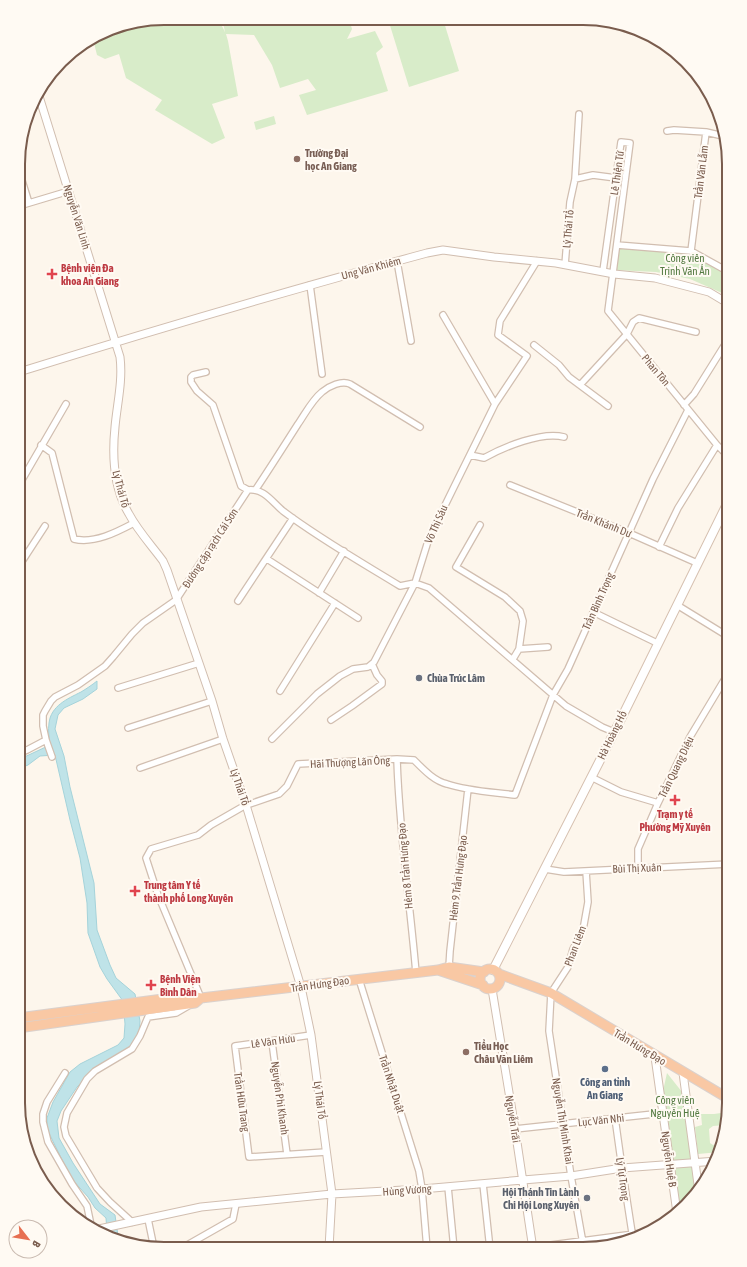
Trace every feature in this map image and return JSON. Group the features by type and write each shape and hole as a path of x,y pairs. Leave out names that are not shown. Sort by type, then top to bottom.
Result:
{"highway":[{"name":"Trần Hưng Đạo","path":"198,1001 359,979 416,973 449,967 484,972"},
{"name":"Trần Hưng Đạo","path":"438,970 483,985"},
{"path":"487,970 496,972 500,983 494,988 485,987 481,978 484,972 487,970"},
{"name":"Trần Hưng Đạo","path":"496,972 551,994 655,1057 722,1095"},
{"name":"Trần Hưng Đạo","path":"494,988 511,984 529,987 551,994"},
{"path":"25,1017 193,996 198,1001"},
{"path":"25,1027 198,1001"}],"main road":[{"name":"Hà Hoàng Hổ","path":"496,972 545,869 722,514"}],"street":[{"name":"Nguyễn Văn Linh","path":"41,102 116,342"},
{"name":"Lý Thái Tổ","path":"565,265 570,202 575,179 579,114"},
{"name":"Trần Văn Lẫm","path":"667,131 706,132 691,251"},
{"path":"706,132 719,135"},
{"name":"Lê Thiện Tứ","path":"603,271 621,142 630,143 614,274"},
{"path":"575,179 594,175 616,178"},
{"path":"25,190 29,203"},
{"path":"25,204 69,192"},
{"path":"617,245 691,251 722,268"},
{"name":"Ung Văn Khiêm","path":"25,370 310,285 396,261 443,250 494,258 537,261 614,274 655,278 709,292 722,300"},
{"path":"396,261 411,341"},
{"name":"Võ Thị Sáu","path":"372,664 415,583 429,538 495,404 527,356 498,335 500,321 537,261"},
{"name":"Phan Tôn","path":"614,274 608,311 722,450"},
{"path":"310,285 322,374"},
{"path":"443,315 495,404"},
{"path":"580,385 627,334 633,322 639,318 696,332"},
{"name":"Lý Thái Tổ","path":"116,342 122,371 115,428 114,455 115,471 120,492 124,505 134,523 163,561 212,701 223,739 246,805 301,987 311,1035 332,1194 329,1242"},
{"path":"534,345 556,362 569,377 608,406"},
{"path":"684,405 694,394 722,349"},
{"path":"206,372 193,375 191,377 191,382 197,392 212,405 241,486 248,490 256,489 293,518 400,586 415,583 429,588 566,706 602,727 614,732"},
{"path":"256,489 319,395 325,390 339,383 347,382 420,428"},
{"path":"25,474 66,404"},
{"name":"Trần Bình Trọng","path":"515,795 553,695 568,669 653,479 688,410"},
{"path":"470,455 484,458 501,448 536,438 551,435 564,437"},
{"path":"41,445 52,453 74,539 82,541 114,534 134,523"},
{"path":"660,547 678,508 717,445"},
{"name":"Trần Khánh Dư","path":"510,485 629,533 697,563"},
{"name":"Đường cặp rạch Cái Sơn","path":"52,757 44,726 44,715 51,701 55,697 78,685 105,666 143,623 176,600 248,490"},
{"path":"238,601 293,518"},
{"path":"480,525 456,567 505,597 520,611 523,620 519,649 513,659"},
{"path":"25,557 45,526"},
{"path":"319,593 344,551"},
{"path":"267,559 358,618"},
{"path":"280,691 335,603"},
{"path":"677,605 722,633"},
{"path":"593,612 658,644"},
{"path":"519,649 527,650 548,647"},
{"path":"118,688 198,663"},
{"path":"272,739 317,694 340,676 353,669 368,667 372,664 377,675 382,681 382,684 331,720"},
{"name":"Trần Quang Diệu","path":"638,868 638,849 658,803 690,737 722,684"},
{"path":"128,728 212,701"},
{"path":"140,768 223,739"},
{"path":"25,751 47,742"},
{"name":"Hẻm 8 Trần Hưng Đạo","path":"397,760 404,869 412,927 416,973"},
{"name":"Hãi Thượng Lãn Ông","path":"198,1001 158,895 146,858 151,849 198,835 211,825 246,805 279,794 287,786 298,764 414,760 423,769 445,784 468,789 515,795"},
{"path":"591,777 621,792 658,803"},
{"name":"Hẻm 9 Trần Hưng Đạo","path":"449,967 450,944 468,789"},
{"name":"Bùi Thị Xuân","path":"545,869 564,872 722,864"},
{"name":"Phan Liêm","path":"551,994 568,967 573,949 583,930 588,902 586,871"},
{"name":"Trần Nhật Duật","path":"359,979 419,1171 426,1242"},
{"name":"Nguyễn Trãi","path":"494,988 532,1242"},
{"name":"Nguyễn Thị Minh Khai","path":"551,994 549,1031 571,1176 583,1241"},
{"path":"130,1222 97,1188 66,1136 64,1127 65,1120 70,1106 91,1074 134,1047 148,1017 176,1013 198,1001"},
{"name":"Lê Văn Hưu","path":"235,1046 272,1042 311,1035"},
{"name":"Nguyễn Phi Khanh","path":"272,1042 287,1154"},
{"name":"Trần Hữu Trang","path":"235,1046 249,1157 287,1154"},
{"name":"Nguyễn Huệ B","path":"655,1057 676,1205"},
{"path":"65,1073 47,1102 43,1114 43,1122 48,1142 72,1184 87,1206 90,1220"},
{"path":"683,1073 698,1182"},
{"name":"Lục Văn Nhì","path":"515,1129 663,1113"},
{"name":"Lý Tự Trọng","path":"616,1118 631,1233"},
{"path":"287,1154 326,1152"},
{"name":"Hùng Vương","path":"105,1228 201,1207 332,1194 483,1184 571,1176 622,1168 709,1161"},
{"path":"483,1184 489,1242"},
{"path":"448,1187 453,1242"},
{"path":"193,1242 233,1220 236,1204"},
{"path":"148,1219 153,1241"},
{"path":"576,1242 611,1239"}],"green space":[{"path":"155,25 222,25 225,32 224,25 351,25 352,29 347,39 375,31 383,47 376,53 388,91 307,115 299,95 316,90 308,79 280,88 272,65 254,35 226,34 238,96 212,104 225,138 212,144 155,110 162,100 126,78 119,54 105,59 97,55 94,44 103,39 120,32"},
{"path":"390,25 445,25 459,71 409,87"},
{"path":"274,116 276,124 256,130 254,122"},
{"name":"Công viên Trịnh Văn Ấn","path":"617,245 691,251 722,268 722,293 690,279 656,272 614,270"},
{"name":"Công viên Nguyễn Huệ","path":"667,1073 686,1097 698,1182 677,1205 661,1100"},
{"path":"722,1111 720,1125 713,1126 709,1129 710,1143 713,1145 716,1144 713,1153 698,1154 695,1127 702,1125 701,1114 721,1113"}],"water":[{"path":"97,681 97,689 83,699 64,708 58,715 55,729 64,756 70,787 94,883 97,930 116,978 135,994 140,1021 139,1033 133,1044 126,1051 95,1069 77,1087 61,1111 57,1121 59,1138 73,1163 100,1204 115,1215 118,1233 107,1229 106,1218 95,1208 88,1197 71,1178 47,1129 47,1118 53,1102 70,1072 80,1064 118,1045 124,1038 125,1024 123,1001 100,967 88,933 87,903 80,858 55,755 40,756 25,766 25,757 50,745 49,723 50,717 56,708 65,700 83,691"}],"place":[{"name":"Trường Đại học An Giang","path":"297,159"},
{"name":"Bệnh viện Đa khoa An Giang","path":"52,274"},
{"name":"Chùa Trúc Lâm","path":"419,678"},
{"name":"Trạm y tế Phường Mỹ Xuyên","path":"675,800"},
{"name":"Trung tâm Y tế thành phố Long Xuyên","path":"135,891"},
{"name":"Bệnh Viện Bình Dân","path":"151,985"},
{"name":"Tiểu Học Châu Văn Liêm","path":"466,1052"},
{"name":"Công an tỉnh An Giang","path":"605,1069"},
{"name":"Hội Thánh Tin Lành Chi Hội Long Xuyên","path":"587,1198"}]}
